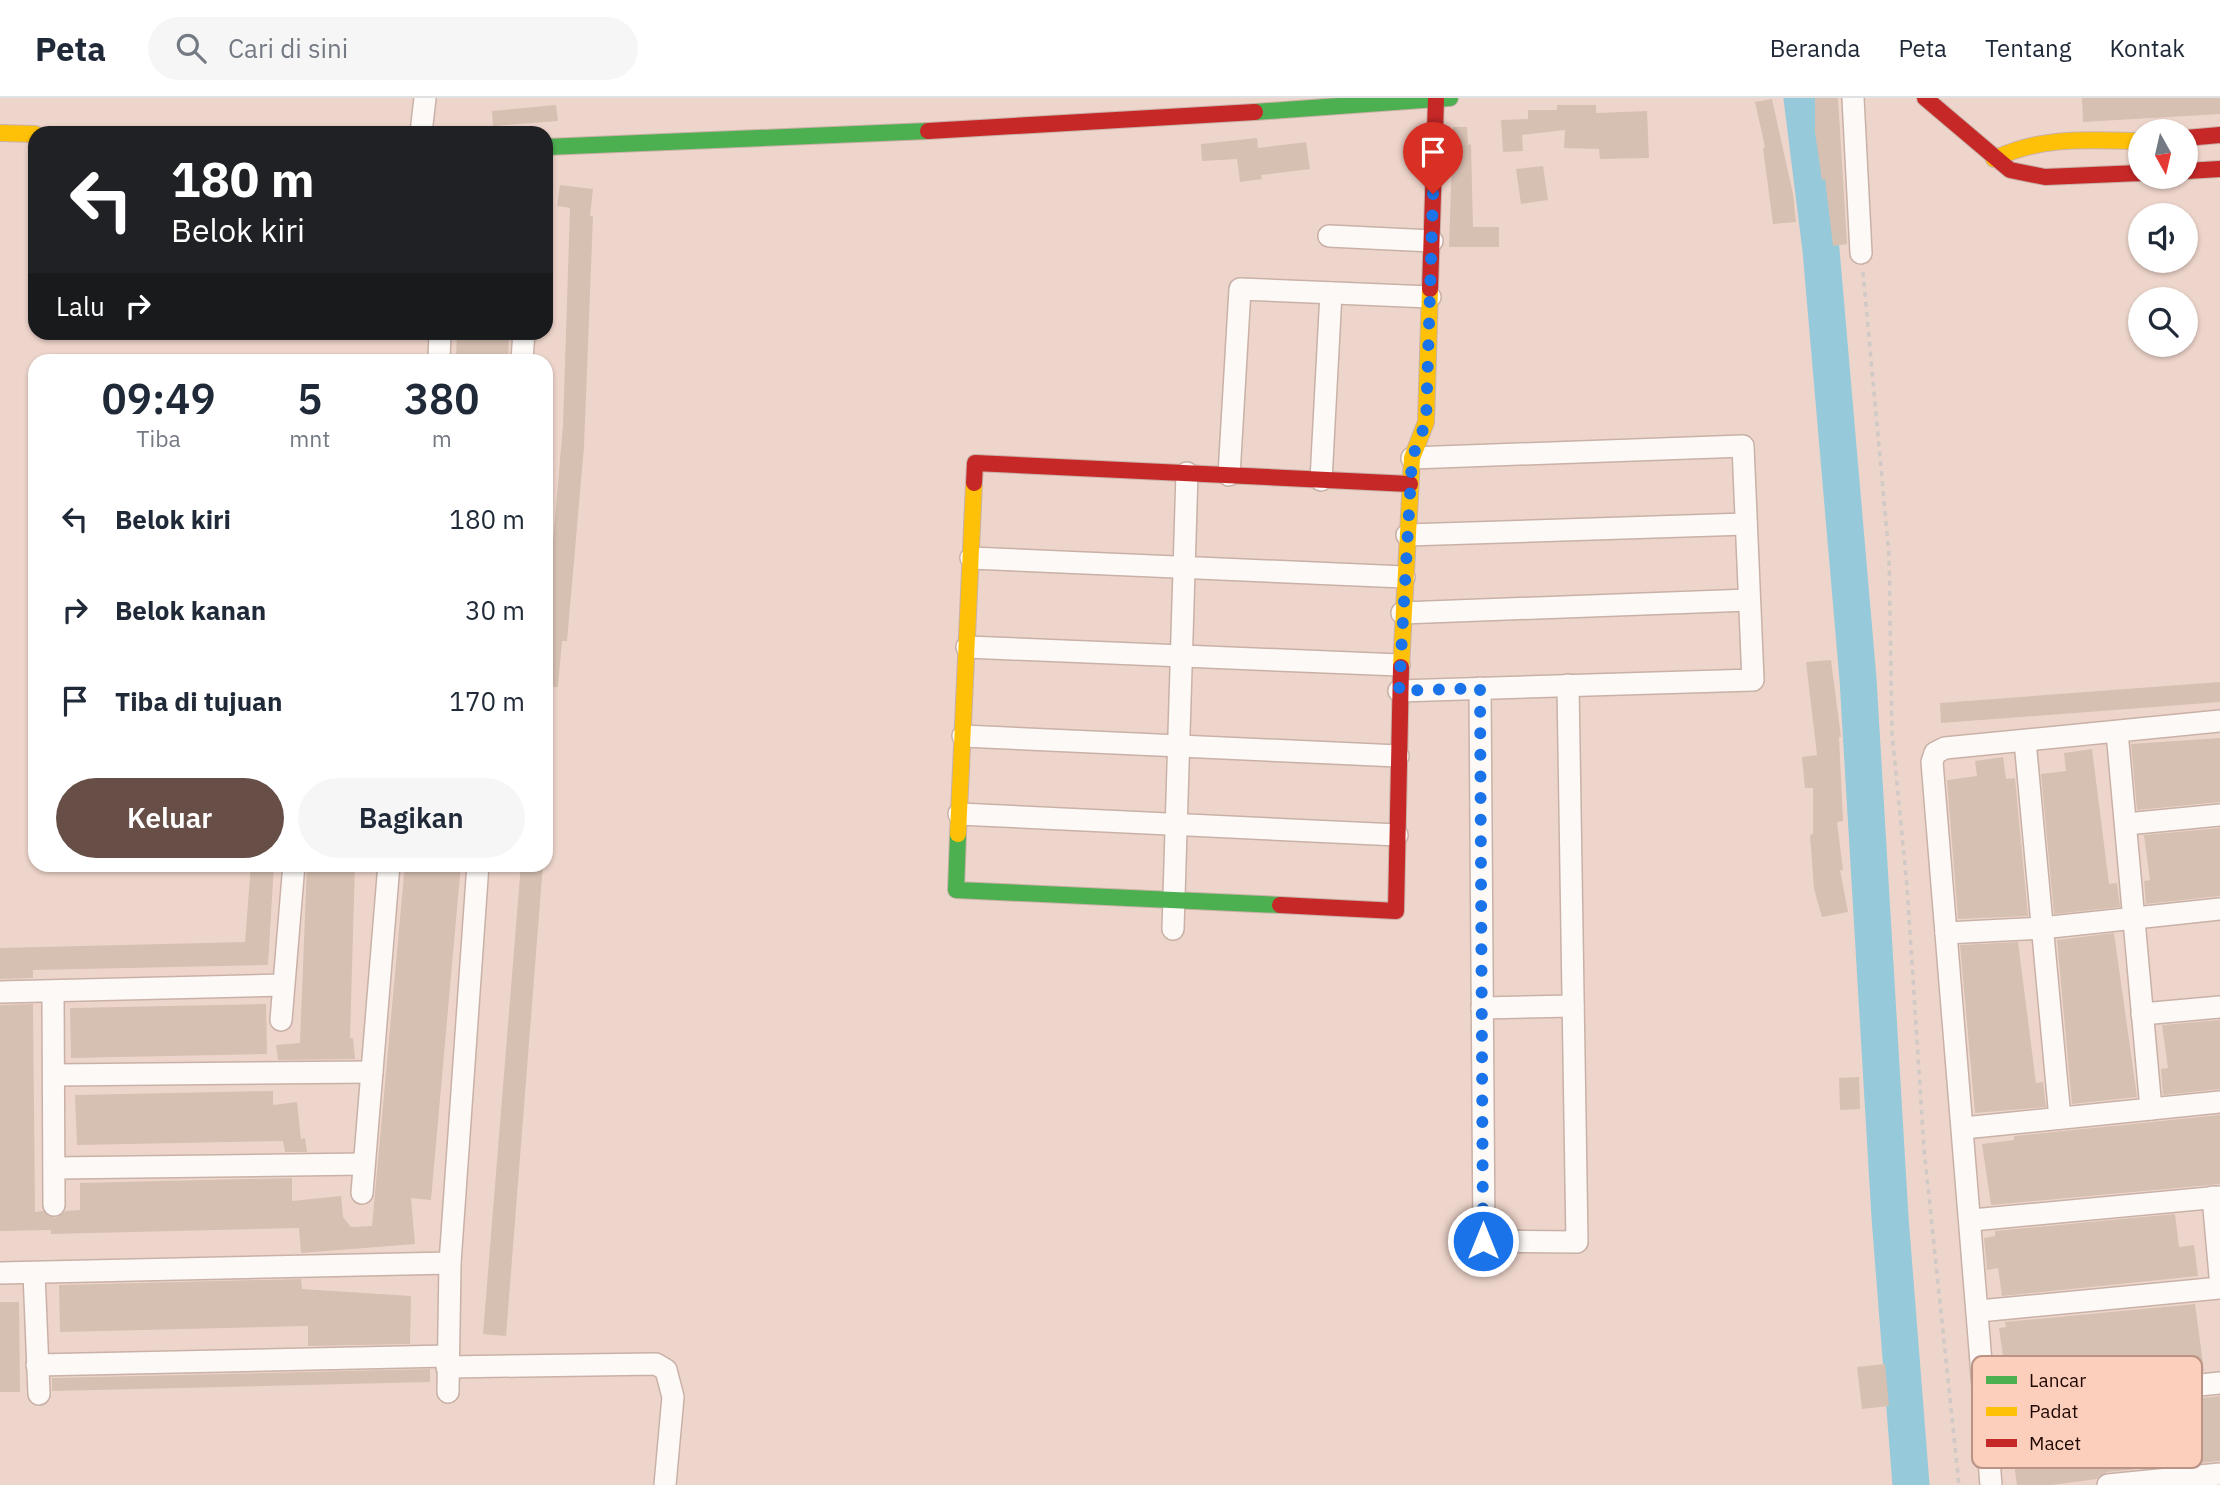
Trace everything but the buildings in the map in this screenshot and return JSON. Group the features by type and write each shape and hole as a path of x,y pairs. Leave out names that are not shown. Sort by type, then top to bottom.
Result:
{"street":[{"path":"422,126 425,98"},
{"path":"1853,98 1861,253"},
{"path":"1926,98 2010,170 2045,177 2128,174"},
{"path":"553,153 1073,125 1443,99 1432,241 1426,422 1412,458 1404,577 1399,665 1396,911 956,890 975,463 1410,484"},
{"path":"0,133 28,134"},
{"path":"2198,137 2220,135"},
{"path":"1994,159 2014,147 2032,142 2128,141"},
{"path":"2198,170 2220,169"},
{"path":"1329,236 1432,241"},
{"path":"1229,475 1240,289 1430,297"},
{"path":"1321,480 1331,293"},
{"path":"1399,691 1753,680 1743,446 1412,458"},
{"path":"1173,929 1187,473"},
{"path":"1407,535 1746,524"},
{"path":"971,558 1404,577"},
{"path":"1402,613 1749,600"},
{"path":"967,647 1399,665"},
{"path":"1480,688 1483,1241 1577,1242 1568,685"},
{"path":"1983,1356 1932,762 1935,753 1945,748 2220,721"},
{"path":"2117,732 2151,1109"},
{"path":"963,736 1398,756"},
{"path":"2025,741 2060,1118"},
{"path":"959,814 1397,835"},
{"path":"2126,824 2220,816"},
{"path":"281,1020 292,872"},
{"path":"362,1192 388,872"},
{"path":"448,1392 450,1263 477,872"},
{"path":"1946,933 2042,928 2220,909"},
{"path":"0,992 53,993 282,985"},
{"path":"53,993 54,1205"},
{"path":"1482,1008 1573,1006"},
{"path":"2143,1014 2220,1007"},
{"path":"55,1075 372,1072"},
{"path":"1964,1128 2220,1102"},
{"path":"55,1168 364,1164"},
{"path":"1972,1220 2216,1197 2220,1276"},
{"path":"0,1273 450,1263"},
{"path":"34,1273 38,1394"},
{"path":"1979,1311 2220,1288"},
{"path":"37,1365 447,1361 656,1364 666,1370 673,1397 665,1485"},
{"path":"2202,1388 2220,1383"},
{"path":"2108,1485 2220,1474"}],"path":[{"path":"1861,253 1889,555 1892,733 1907,886 1924,1149 1959,1485"}],"waterway":[{"path":"1802,98 1821,250 1858,679 1890,1217 1911,1485"}],"traffic: fast":[{"path":"1255,112 1450,98"},
{"path":"553,147 928,131"},
{"path":"958,834 956,890 1280,905"}],"traffic: slow":[{"path":"0,133 28,134"},
{"path":"1994,159 2029,146 2047,143 2128,141"},
{"path":"1401,667 1412,458 1426,422 1430,289"},
{"path":"958,834 974,483"}],"traffic: jam":[{"path":"1925,98 2010,170 2045,177 2128,174"},
{"path":"1430,289 1436,99"},
{"path":"928,131 1255,112"},
{"path":"2198,137 2220,135"},
{"path":"2198,170 2220,169"},
{"path":"974,483 975,463 1410,484"},
{"path":"1280,905 1396,911 1401,667"}],"route":[{"path":"1433,194 1426,422 1412,458 1399,691 1480,688 1483,1241"}]}
